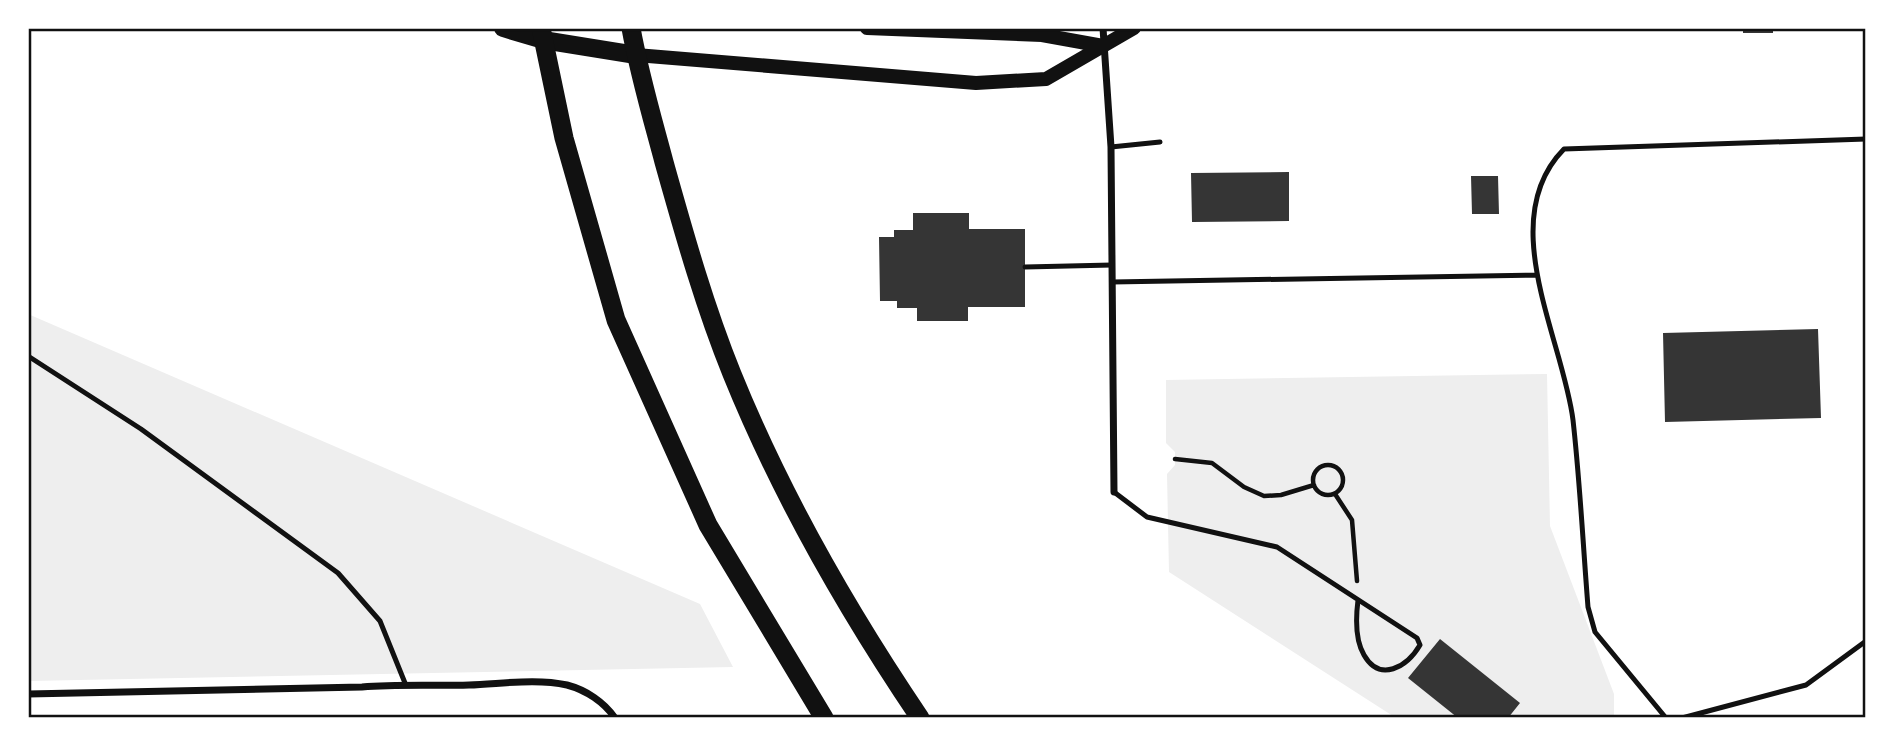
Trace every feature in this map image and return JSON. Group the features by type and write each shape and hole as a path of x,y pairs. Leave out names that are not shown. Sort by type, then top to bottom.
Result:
{"highway":[{"path":"631,28 688,250 731,372 767,453 816,548 862,629 920,718"},
{"path":"542,34 564,138 616,320 708,525 824,718"}],"main road":[{"path":"503,28 636,54 976,83 1046,79 1134,28"},
{"path":"867,28 1042,35 1103,46"}],"street":[{"path":"1103,28 1111,147 1114,492"},
{"path":"28,694 362,687 405,683 439,686 545,682 567,685 589,694 615,718"}],"lane":[{"path":"1667,718 1595,632 1588,607 1572,417 1536,275 1535,205 1549,164 1564,149 1866,139"},
{"path":"1111,147 1160,142"},
{"path":"1025,267 1112,265"},
{"path":"1112,282 1536,275"},
{"path":"28,356 141,429 338,573 380,621 405,683"},
{"path":"1114,492 1147,517 1277,547 1417,638 1420,645 1406,664 1394,670 1381,670 1373,667 1362,653 1356,618 1358,600"},
{"path":"1682,718 1806,685 1866,641"}],"path":[{"path":"1175,459 1212,463 1244,487 1264,496 1281,495 1314,485"},
{"path":"1334,466 1343,477 1342,486 1335,494 1320,493 1314,485 1314,475 1320,468 1334,466"},
{"path":"1335,494 1352,520 1358,600"}],"shaded area":[{"path":"28,314 700,604 733,667 28,681"},
{"path":"1547,374 1550,526 1614,694 1614,718 1396,718 1169,572 1167,474 1175,465 1175,452 1166,443 1166,380"}],"building":[{"path":"1743,28 1773,28 1773,33 1743,33"},
{"path":"1289,172 1289,221 1192,222 1191,173"},
{"path":"1471,176 1498,176 1499,214 1472,214"},
{"path":"913,213 969,213 969,229 1025,229 1025,307 968,307 968,321 917,321 917,308 897,308 897,301 880,301 879,237 894,237 894,230 913,230"},
{"path":"1818,329 1821,418 1665,422 1663,333"},
{"path":"1440,639 1520,703 1508,718 1458,718 1408,678"}]}
